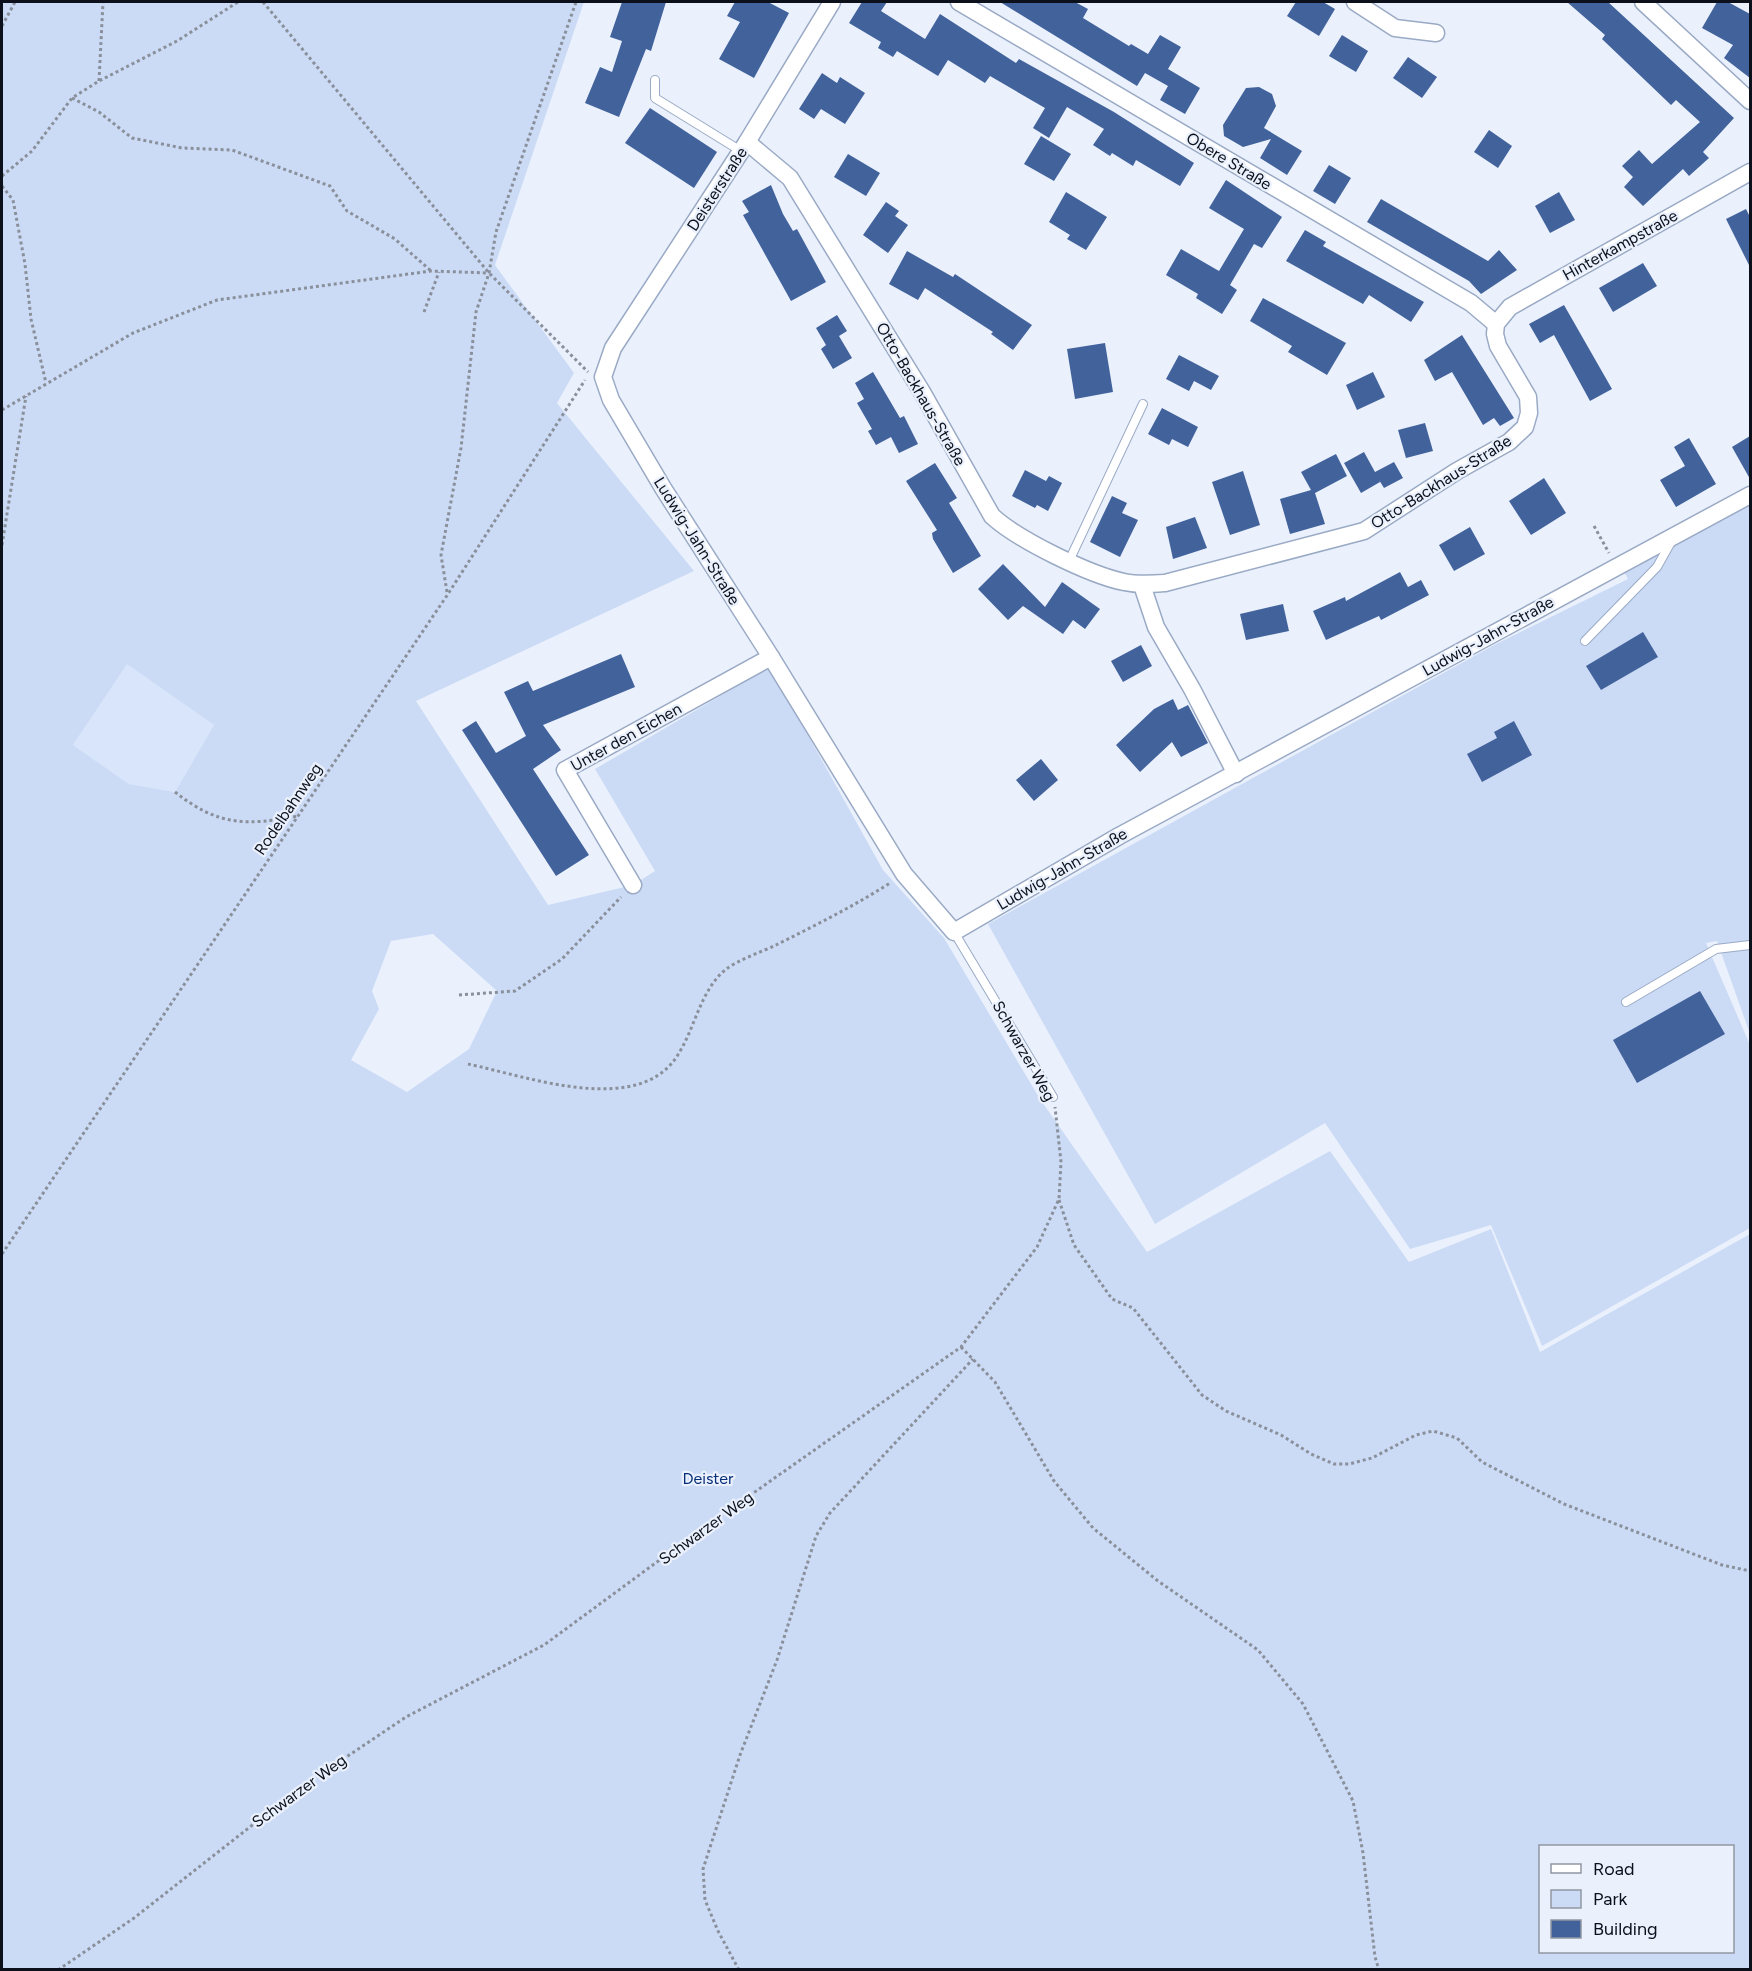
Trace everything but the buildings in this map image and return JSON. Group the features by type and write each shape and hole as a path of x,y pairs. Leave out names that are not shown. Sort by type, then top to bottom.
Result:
{"street":[{"name":"Deisterstraße","path":"596,375 744,146 832,2"},
{"name":"Obere Straße","path":"959,2 1471,303 1496,324"},
{"path":"1355,2 1395,28 1436,33"},
{"path":"1643,2 1750,101"},
{"name":"Otto-Backhaus-Straße","path":"744,146 790,178 922,392 992,516 1004,527 1069,561 1122,582 1142,585 1165,583 1364,531 1457,471 1509,442 1525,427 1529,405 1528,397 1498,346 1496,324"},
{"name":"Hinterkampstraße","path":"1496,324 1510,307 1750,171"},
{"name":"Ludwig-Jahn-Straße","path":"596,375 663,488 771,657 904,874 954,932 1119,836 1750,495"},
{"path":"1142,585 1156,627 1192,689 1236,774"},
{"name":"Unter den Eichen","path":"633,885 565,770 771,657"}],"lane":[{"path":"655,80 655,98 744,146"},
{"path":"1069,561 1143,404"},
{"path":"1585,641 1657,567 1674,536"},
{"name":"Schwarzer Weg","path":"954,932 1053,1097"},
{"path":"1626,1002 1716,949 1750,945"}],"path":[{"path":"2,26 15,2"},
{"path":"99,81 103,2"},
{"path":"2,176 32,151 72,98 99,81 177,41 238,2"},
{"path":"264,2 489,273 596,375"},
{"path":"448,594 441,555 460,458 476,312 489,273 496,232 576,2"},
{"path":"72,98 99,112 132,138 182,148 232,150 330,186 347,212 395,239 431,271"},
{"path":"2,186 13,200 25,264 31,319 46,383"},
{"path":"2,410 133,333 217,300 431,271 489,273"},
{"path":"424,312 439,272"},
{"name":"Rodelbahnweg","path":"2,1254 596,375"},
{"path":"2,546 26,395"},
{"path":"1594,526 1617,567"},
{"path":"175,792 196,809 229,822 260,824 298,816"},
{"path":"468,1064 587,1089 632,1088 652,1081 678,1055 709,990 725,970 822,922 904,874"},
{"path":"459,995 515,991 562,959 633,885"},
{"name":"Schwarzer Weg","path":"58,1970 134,1918 297,1790 406,1717 544,1645 695,1534 961,1347 1012,1283 1037,1247 1059,1199 1061,1162 1053,1097"},
{"path":"1059,1199 1074,1245 1112,1299 1132,1308 1202,1395 1226,1412 1281,1435 1311,1454 1334,1464 1349,1464 1372,1458 1416,1435 1433,1431 1457,1438 1490,1466 1564,1504 1722,1565 1750,1571"},
{"path":"961,1347 995,1382 1054,1481 1093,1528 1158,1581 1258,1650 1303,1704 1353,1801 1363,1853 1375,1957 1379,1970"},
{"path":"739,1970 718,1931 705,1900 704,1869 740,1755 777,1660 816,1536 830,1513 973,1358"}],"shaded area":[{"path":"127,663 214,725 175,792 129,784 73,745"}],"green space":[{"name":"Deister","path":"2,2 584,2 495,265 574,373 557,403 694,571 416,701 548,905 633,885 655,871 595,769 770,667 883,870 944,938 1040,1099 1147,1252 1330,1151 1409,1262 1491,1229 1540,1352 1750,1234 1750,1969 2,1970","holes":["127,664 214,725 175,792 129,784 73,745","433,934 497,991 469,1049 407,1092 351,1060 379,1009 372,991 391,941"]},
{"path":"1750,505 1750,1034 1717,941 1706,943 1750,1045 1750,1228 1542,1346 1491,1225 1410,1249 1325,1123 1155,1224 988,924 1496,644 1628,579 1624,572"}]}
